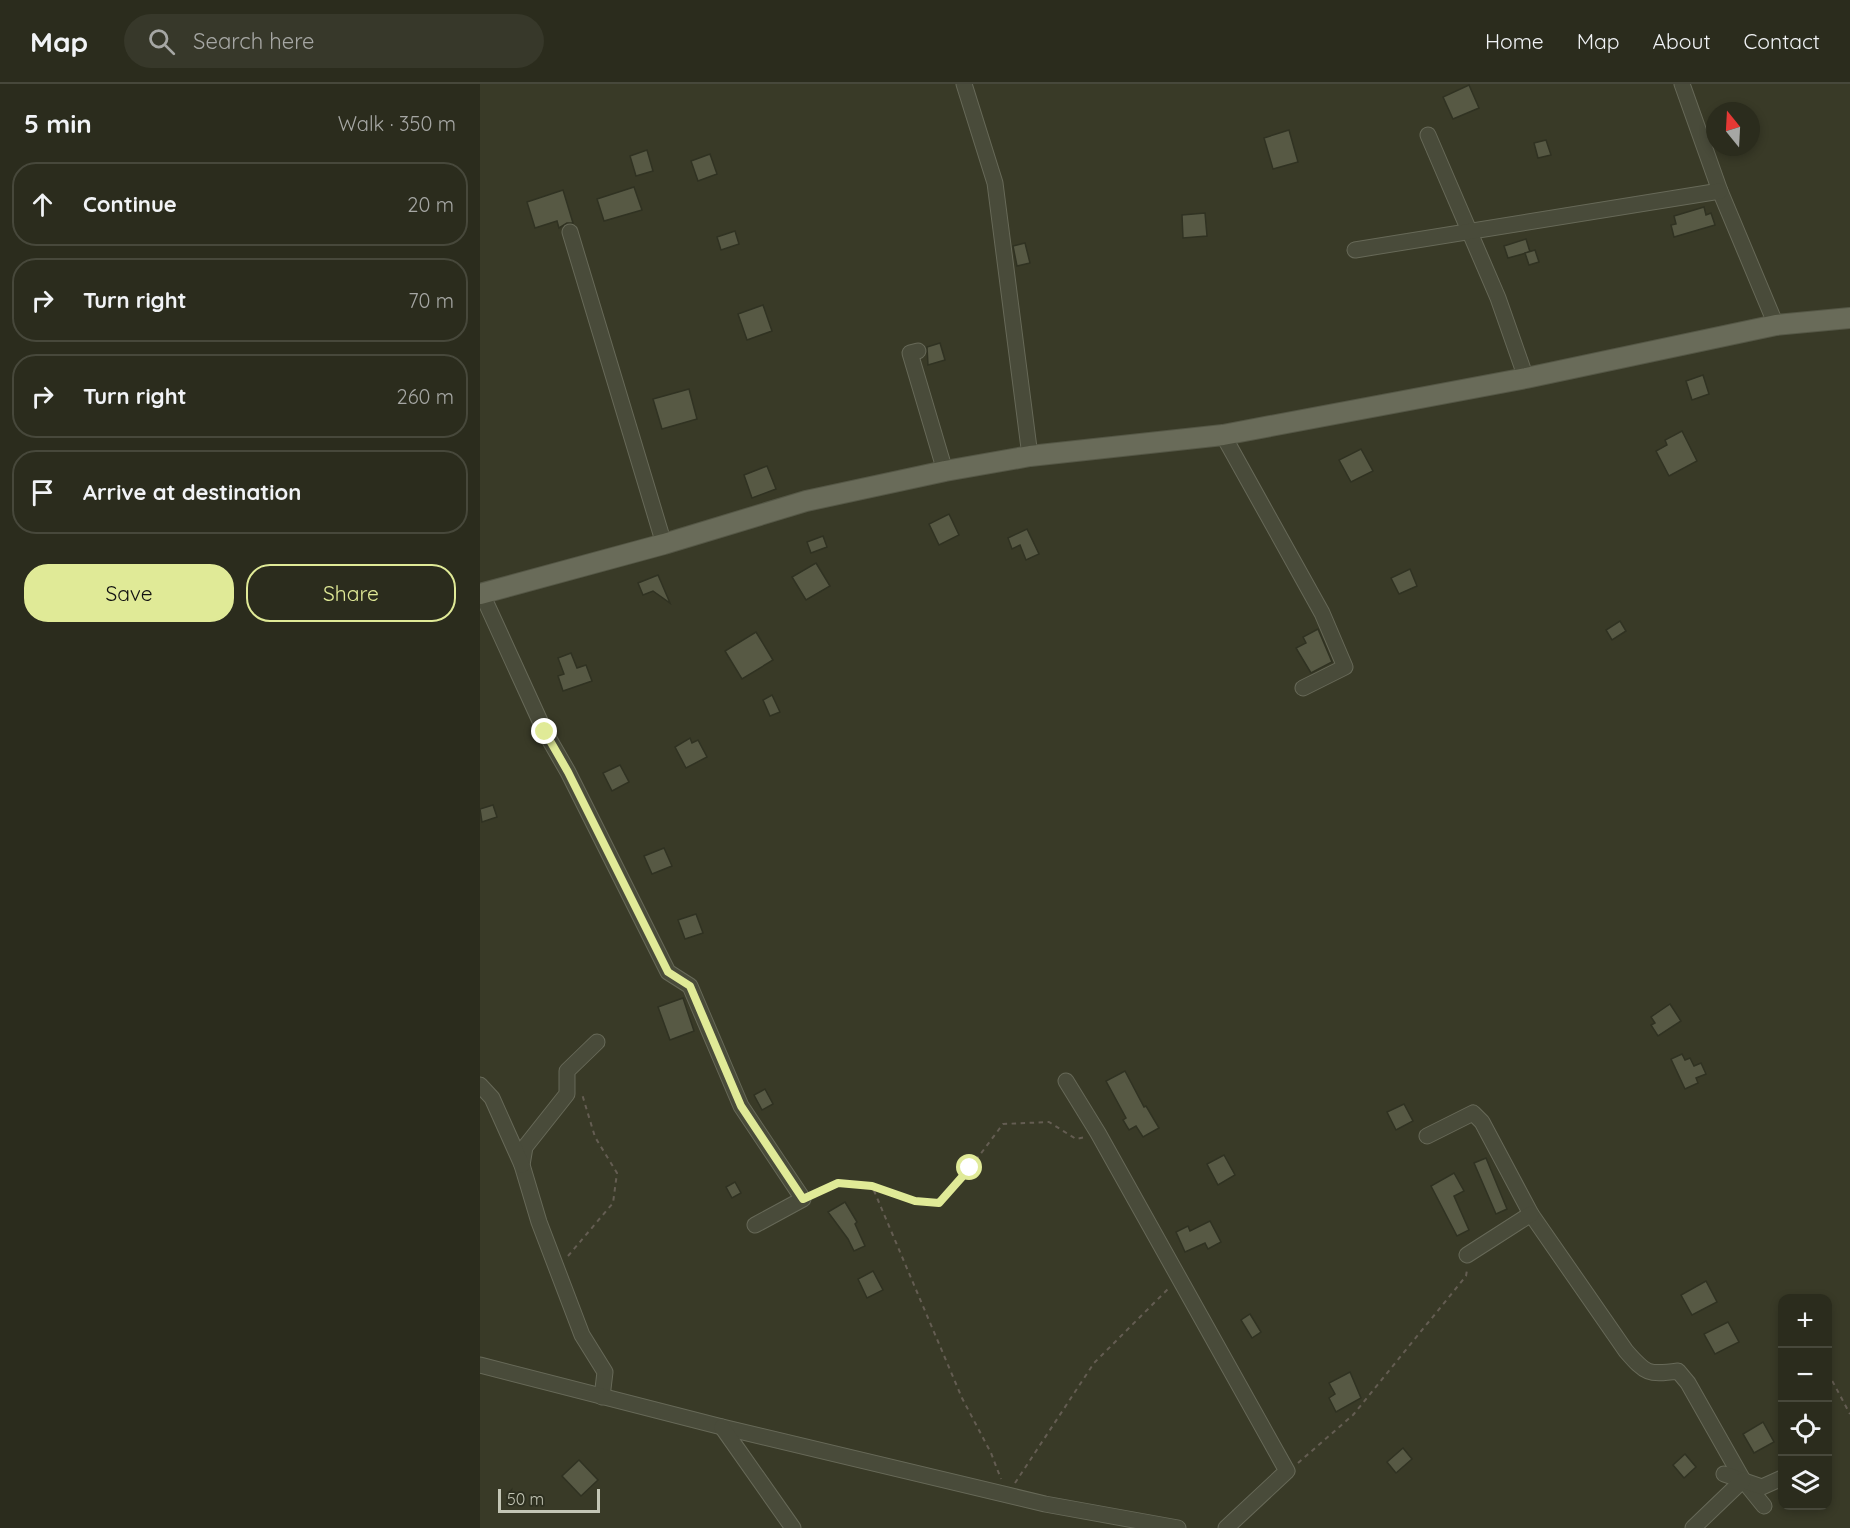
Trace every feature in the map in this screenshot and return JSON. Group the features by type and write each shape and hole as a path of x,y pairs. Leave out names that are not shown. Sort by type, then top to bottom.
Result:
{"main road":[{"path":"481,594 664,544 806,501 945,471 1030,456 1223,435 1526,378 1776,325 1850,318"}],"street":[{"path":"964,84 995,183 1030,456"},
{"path":"1682,84 1720,191 1776,325"},
{"path":"1428,135 1470,231 1526,378"},
{"path":"1355,250 1720,191"},
{"path":"570,232 664,544"},
{"path":"918,351 910,353 945,471"},
{"path":"1223,435 1322,613 1345,667 1303,688"},
{"path":"481,594 545,732 568,772 668,972 690,986 741,1106 803,1199 755,1225"},
{"path":"522,1165 525,1147 567,1094 567,1071 597,1042"},
{"path":"1066,1081 1098,1133 1287,1471 1226,1528"},
{"path":"480,1085 492,1098 522,1165 539,1222 582,1335 604,1372 602,1398"},
{"path":"1426,1136 1473,1113 1482,1122 1531,1214 1626,1351 1642,1370 1655,1374 1678,1371 1688,1383 1743,1480 1764,1506"},
{"path":"1467,1255 1531,1214"},
{"path":"480,1365 602,1398 1007,1495 1178,1528"},
{"path":"722,1427 793,1528"},
{"path":"1724,1474 1762,1487 1778,1480"},
{"path":"1693,1528 1743,1480"}],"path":[{"path":"557,1270 613,1203 617,1173 595,1137 581,1089 567,1071"},
{"path":"803,1199 838,1183 872,1186 915,1201 939,1203 970,1168 1003,1124 1049,1122 1076,1139 1098,1133"},
{"path":"872,1186 962,1398 991,1453 1007,1495"},
{"path":"1284,1474 1353,1415 1466,1276 1467,1255"},
{"path":"1007,1495 1094,1363 1178,1279"},
{"path":"1832,1381 1850,1414"}],"building":[{"path":"1469,85 1479,108 1453,119 1443,97"},
{"path":"1289,130 1298,162 1273,169 1264,138"},
{"path":"1546,140 1551,155 1538,158 1534,143"},
{"path":"647,150 653,171 636,176 630,156"},
{"path":"710,154 717,174 698,181 691,161"},
{"path":"634,187 642,210 604,221 597,199"},
{"path":"563,190 573,223 567,223 559,228 557,221 535,228 527,202"},
{"path":"1704,207 1706,215 1711,213 1715,225 1674,237 1671,225 1676,224 1674,216"},
{"path":"1205,213 1207,236 1183,238 1182,215"},
{"path":"735,231 739,244 721,250 717,237"},
{"path":"1526,239 1530,252 1508,258 1504,246"},
{"path":"1025,243 1030,263 1017,266 1013,246"},
{"path":"1535,250 1539,262 1529,265 1525,253"},
{"path":"763,305 772,331 747,340 738,314"},
{"path":"940,343 945,360 928,365 927,347"},
{"path":"1703,375 1709,394 1692,400 1686,381"},
{"path":"689,389 697,419 662,429 653,399"},
{"path":"1682,431 1697,461 1669,476 1656,451 1667,445 1665,440"},
{"path":"1361,449 1373,471 1351,482 1339,460"},
{"path":"767,466 776,489 752,498 744,475"},
{"path":"949,514 959,535 939,545 929,524"},
{"path":"1027,529 1039,554 1026,560 1020,545 1012,549 1008,538"},
{"path":"823,536 827,547 811,553 807,542"},
{"path":"816,563 830,586 806,600 792,577"},
{"path":"1410,569 1417,586 1399,594 1391,578"},
{"path":"658,575 670,603 653,591 643,595 638,583"},
{"path":"1620,621 1626,631 1612,640 1606,630"},
{"path":"1318,629 1332,662 1311,673 1296,648 1306,643 1303,637"},
{"path":"756,632 773,660 742,679 725,651"},
{"path":"571,653 577,668 586,665 592,681 563,691 558,676 564,674 558,658"},
{"path":"772,695 780,712 770,716 763,700"},
{"path":"690,738 692,743 698,740 707,757 686,768 675,747"},
{"path":"620,765 629,782 612,791 603,773"},
{"path":"493,805 497,817 482,822 480,809"},
{"path":"664,848 672,866 652,874 644,856"},
{"path":"696,914 703,933 685,939 678,920"},
{"path":"683,998 694,1031 670,1040 658,1007"},
{"path":"1670,1004 1681,1021 1658,1036 1651,1025 1655,1023 1651,1017"},
{"path":"1682,1054 1685,1060 1690,1058 1694,1066 1701,1063 1706,1074 1696,1078 1698,1083 1685,1089 1671,1059"},
{"path":"1125,1071 1144,1107 1146,1106 1159,1128 1143,1137 1136,1126 1129,1130 1123,1120 1126,1118 1106,1081"},
{"path":"765,1089 773,1104 762,1110 754,1095"},
{"path":"1404,1104 1413,1121 1396,1130 1387,1112"},
{"path":"1224,1155 1235,1175 1218,1185 1207,1164"},
{"path":"1486,1158 1507,1209 1496,1214 1474,1163"},
{"path":"1454,1173 1464,1191 1454,1196 1469,1230 1457,1236 1431,1186"},
{"path":"735,1182 741,1193 732,1198 726,1187"},
{"path":"845,1202 857,1222 855,1224 865,1246 854,1251 828,1212"},
{"path":"1210,1221 1221,1242 1208,1249 1205,1243 1185,1252 1176,1232 1188,1226 1190,1231"},
{"path":"873,1271 883,1290 867,1298 858,1279"},
{"path":"1706,1281 1717,1302 1692,1315 1681,1295"},
{"path":"1250,1314 1261,1332 1252,1338 1241,1320"},
{"path":"1728,1322 1739,1342 1715,1354 1704,1334"},
{"path":"1350,1372 1361,1398 1336,1412 1329,1398 1335,1394 1329,1383"},
{"path":"1763,1422 1774,1442 1754,1453 1743,1434"},
{"path":"1403,1448 1412,1459 1396,1473 1387,1462"},
{"path":"1685,1454 1696,1467 1684,1478 1673,1465"},
{"path":"579,1460 598,1480 581,1496 562,1476"}],"route":[{"path":"545,732 568,772 668,972 690,986 741,1106 803,1199 838,1183 872,1186 915,1201 939,1203 970,1168"}]}
